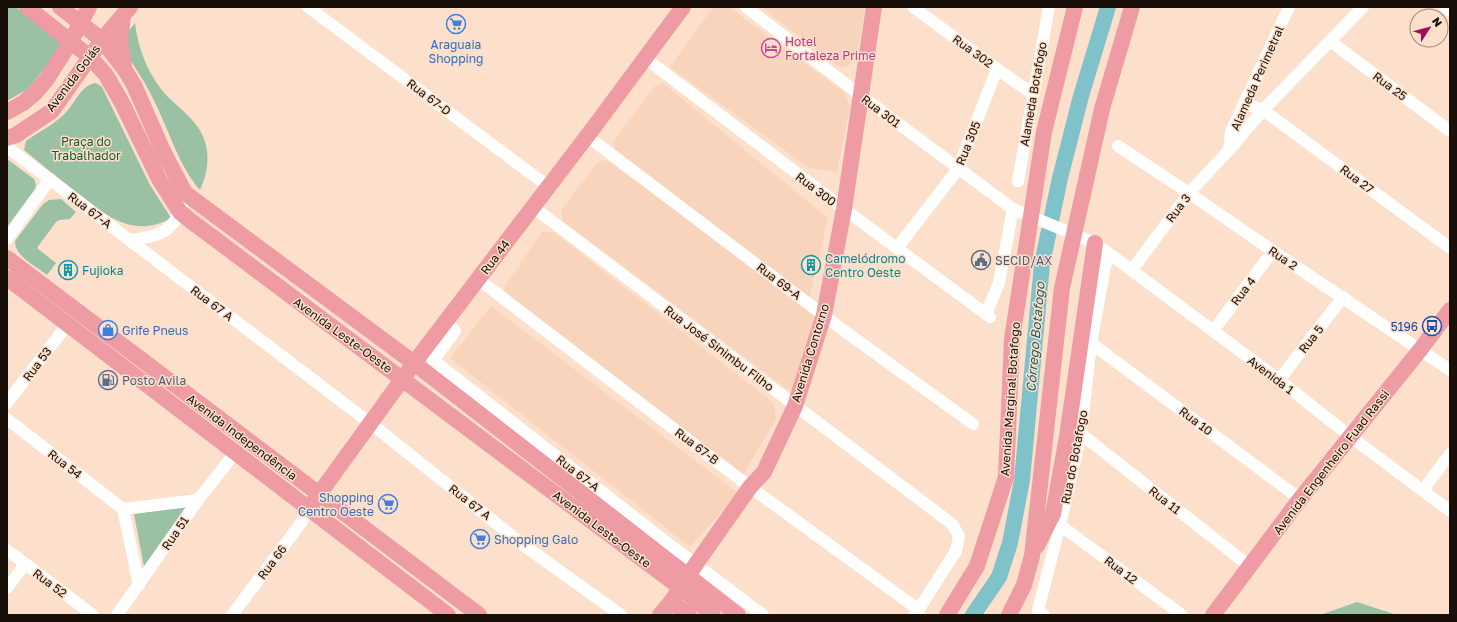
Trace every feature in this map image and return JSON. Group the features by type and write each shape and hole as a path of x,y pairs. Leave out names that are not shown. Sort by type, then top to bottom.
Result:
{"main road":[{"name":"Avenida Leste-Oeste","path":"28,7 90,57 106,75 122,103 150,163 180,212 191,222 403,379 689,576 738,615"},
{"name":"Avenida Leste-Oeste","path":"60,7 102,40 124,70 134,85 163,151 185,193 666,550 689,576 713,615"},
{"name":"Avenida Goiás","path":"7,112 23,103 48,79 90,7"},
{"name":"Rua 44","path":"309,508 374,427 414,363 450,327 478,279 549,187 683,7"},
{"name":"Avenida Contorno","path":"660,615 671,602 750,487 764,472 795,406 824,315 844,209 874,7"},
{"name":"Avenida Marginal Botafogo","path":"947,615 977,566 1006,477 1012,339 1044,132 1075,7"},
{"path":"1009,615 1024,585 1032,556 1062,288 1102,109 1132,7"},
{"name":"Avenida Goiás","path":"7,138 16,135 52,111 102,40 127,11"},
{"path":"124,70 120,41 127,11"},
{"path":"1032,556 1053,514 1067,437 1092,242"},
{"name":"Avenida Independência","path":"7,258 318,495 479,615"},
{"name":"Avenida Independência","path":"7,278 448,615"},
{"name":"Avenida Engenheiro Fuad Rassi","path":"1214,615 1300,499 1351,437 1450,310"},
{"path":"671,602 689,615"}],"street":[{"name":"Rua 67-D","path":"308,7 549,187"},
{"name":"Rua 301","path":"746,7 860,95 1016,211 1092,242"},
{"name":"Rua 302","path":"913,7 997,69 1034,94"},
{"name":"Alameda Botafogo","path":"1018,181 1049,7"},
{"name":"Alameda Perimetral","path":"1229,150 1231,132 1289,7"},
{"name":"Rua 3","path":"1132,270 1189,193 1229,150 1263,110 1364,7"},
{"path":"1445,7 1450,11"},
{"name":"Rua 25","path":"1330,41 1450,131"},
{"name":"Rua 300","path":"645,58 844,209 988,315 999,283 1016,211"},
{"name":"Rua 305","path":"897,248 958,169 997,69"},
{"name":"Rua 27","path":"1244,103 1263,110 1450,248"},
{"name":"Rua 69-A","path":"587,136 824,315 972,424"},
{"name":"Rua 2","path":"1118,146 1450,370"},
{"path":"7,147 50,179 7,239"},
{"name":"Rua 67-A","path":"50,179 87,209 130,240"},
{"path":"130,240 146,238 166,231 180,212 185,193"},
{"name":"Rua José Sinimbu Filho","path":"533,207 952,524 959,536 956,551 917,612"},
{"name":"Rua 67 A","path":"130,240 374,427 526,547 621,615"},
{"name":"Avenida 1","path":"1092,242 1132,270 1279,380 1351,437 1450,511"},
{"name":"Rua 4","path":"1213,331 1273,251"},
{"name":"Rua do Botafogo","path":"1041,613 1081,434 1091,343 1105,267 1109,254"},
{"name":"Rua 67-B","path":"478,279 750,487 917,612"},
{"name":"Rua 5","path":"1279,380 1342,297"},
{"name":"Rua 53","path":"7,403 67,325"},
{"name":"Rua 67-A","path":"450,327 433,360 666,550"},
{"name":"Rua 10","path":"1091,343 1300,499"},
{"name":"Rua 54","path":"7,419 123,508"},
{"name":"Rua 11","path":"1081,434 1236,556 1251,565"},
{"name":"Rua 51","path":"117,615 198,500 235,452"},
{"path":"1423,490 1450,454"},
{"path":"139,585 123,508 198,500"},
{"name":"Rua 66","path":"232,615 301,523 309,508"},
{"name":"Rua 12","path":"1060,525 1182,615"},
{"name":"Rua 52","path":"7,550 93,615"},
{"path":"7,588 25,564"},
{"path":"689,576 763,615"}],"shaded area":[{"path":"713,7 729,7 845,93 850,107 837,172 809,168 670,67"},
{"path":"761,7 865,7 856,62 841,68"},
{"path":"663,83 828,218 809,299 615,149 614,141 655,86"},
{"path":"606,160 806,304 815,316 817,327 792,393 563,221 561,210 599,161"},
{"path":"542,232 553,232 774,403 776,419 743,475 506,293 504,287"},
{"path":"491,306 738,493 690,547 450,358"}],"green space":[{"path":"7,7 16,7 63,42 28,89 7,101"},
{"path":"135,23 138,41 151,74 172,101 193,121 203,137 206,146 207,163 204,181 200,190 186,171 148,89 118,44"},
{"name":"Praça do Trabalhador","path":"96,83 102,87 150,185 171,218 157,224 144,226 132,225 120,221 97,208 24,150 26,141 59,119 83,90 91,84"},
{"path":"7,159 34,179 36,185 35,189 7,227"},
{"path":"61,199 76,212 70,219 56,222 37,248 56,263 47,275 32,265 18,252 15,241 43,204 49,200"},
{"path":"191,506 144,567 134,514"},
{"path":"1357,602 1397,615 1320,615"}],"waterway":[{"name":"Córrego Botafogo","path":"973,615 999,577 1010,543 1022,480 1042,264 1060,178 1081,96 1108,7"}],"place":[{"name":"Araguaia Shopping","path":"456,24"},
{"name":"Hotel Fortaleza Prime","path":"771,48"},
{"name":"SECID/AX","path":"981,260"},
{"name":"Camelódromo Centro Oeste","path":"811,265"},
{"name":"Fujioka","path":"68,270"},
{"name":"5196","path":"1432,326"},
{"name":"Grife Pneus","path":"108,330"},
{"name":"Posto Avila","path":"108,380"},
{"name":"Shopping Centro Oeste","path":"388,504"},
{"name":"Shopping Galo","path":"480,539"}]}
